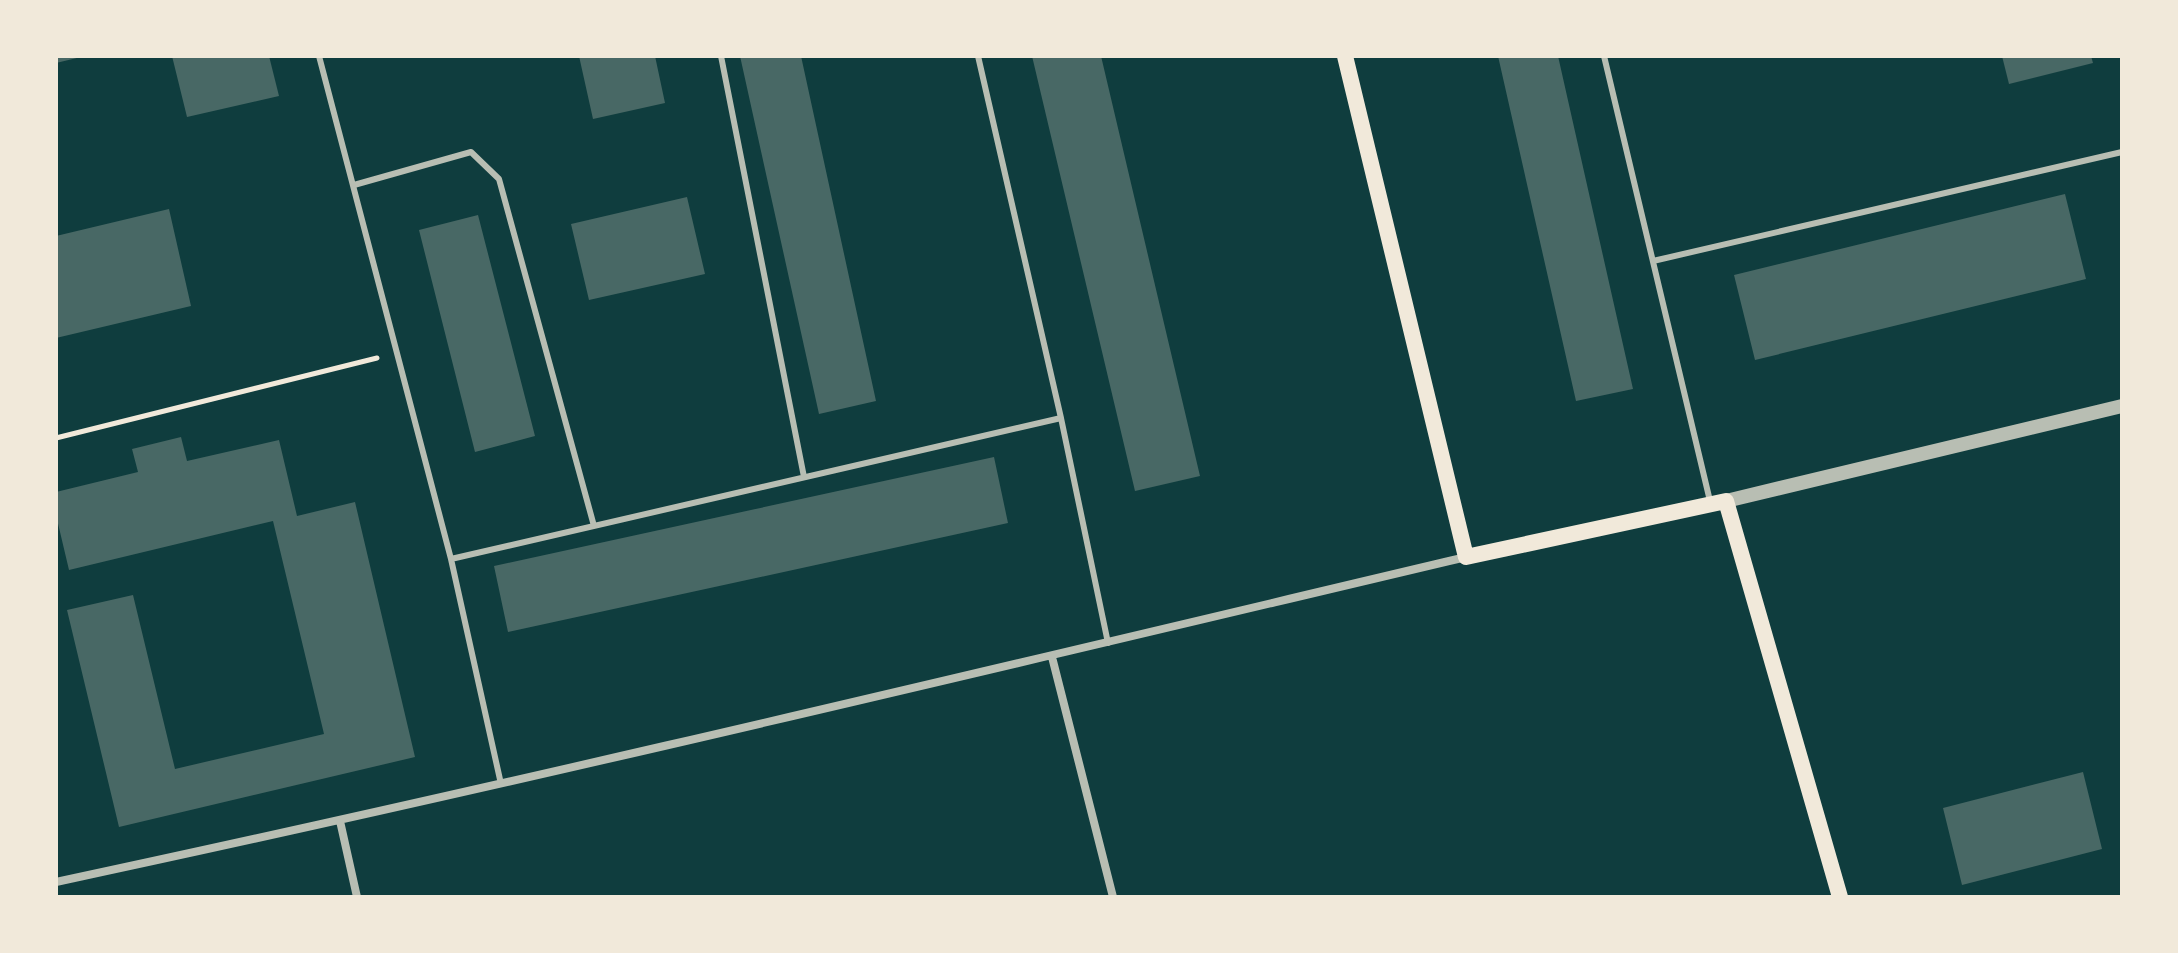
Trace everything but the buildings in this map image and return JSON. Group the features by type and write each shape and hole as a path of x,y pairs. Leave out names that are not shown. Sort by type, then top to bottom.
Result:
{"main road":[{"path":"1345,56 1466,557 1718,503 1840,897"}],"street":[{"path":"1718,503 2122,406"},
{"path":"56,882 340,821 1052,657 1466,557"},
{"path":"1052,657 1113,897"},
{"path":"340,821 357,897"}],"lane":[{"path":"319,56 451,559 501,784"},
{"path":"721,56 804,477"},
{"path":"978,56 1061,418 1108,643"},
{"path":"1604,56 1653,261 1718,503"},
{"path":"354,185 471,152 499,179 594,526"},
{"path":"1653,261 2122,152"},
{"path":"451,559 1061,418"}],"path":[{"path":"56,438 397,353"}]}
